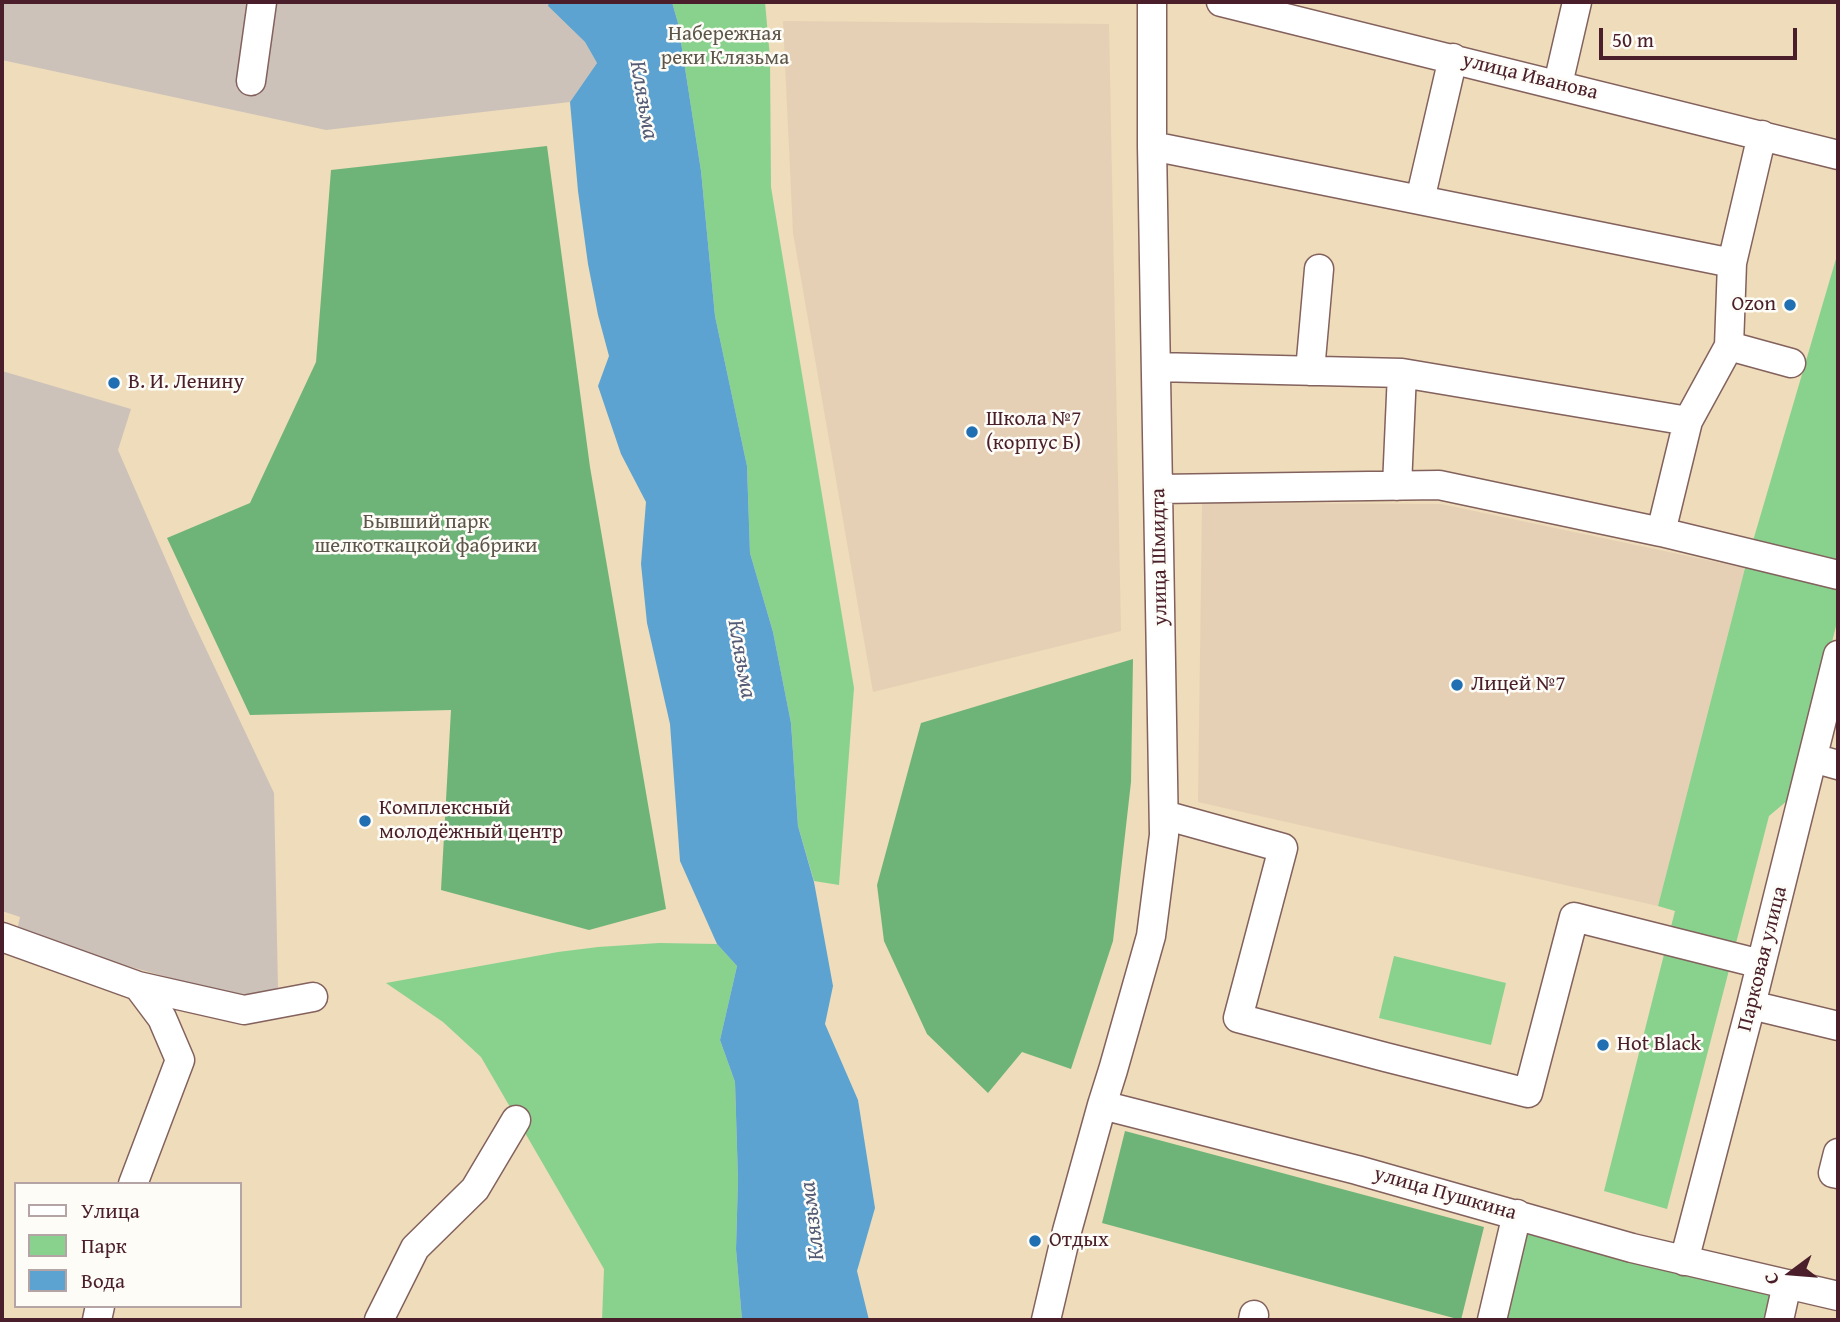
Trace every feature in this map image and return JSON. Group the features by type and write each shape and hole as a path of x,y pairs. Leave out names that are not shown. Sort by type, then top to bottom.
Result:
{"street":[{"path":"250,81 262,2"},
{"name":"улица Шмидта","path":"1045,1320 1067,1231 1151,936 1164,835 1152,2"},
{"name":"улица Иванова","path":"1221,2 1838,155"},
{"path":"1558,84 1577,2"},
{"path":"1420,200 1453,58"},
{"path":"1661,532 1688,421 1729,346 1732,263 1762,135"},
{"path":"1152,146 1732,263"},
{"path":"1310,371 1319,270"},
{"path":"1729,346 1791,363"},
{"path":"1156,367 1402,373 1688,421"},
{"path":"1397,486 1402,373"},
{"path":"1158,489 1439,485 1661,532 1838,575"},
{"name":"Парковая улица","path":"1684,1261 1761,964 1825,762 1838,655"},
{"path":"1164,815 1283,848 1238,1018 1398,1061 1528,1093 1574,916 1761,964"},
{"path":"2,937 138,986 244,1010 313,997"},
{"path":"134,1182 180,1060 162,1018 138,986"},
{"path":"1751,1005 1838,1026"},
{"name":"улица Пушкина","path":"1102,1105 1357,1170 1684,1261 1831,1295"},
{"path":"379,1320 415,1248 475,1189 516,1120"},
{"path":"1838,1153 1833,1172 1838,1174"},
{"path":"1492,1320 1517,1214"},
{"path":"1779,1320 1787,1284"}],"shaded area":[{"path":"2,2 549,2 548,6 585,42 597,63 570,102 326,130 2,60"},
{"name":"Школа №7 (корпус Б)","path":"783,21 1109,24 1121,631 873,692 793,233"},
{"path":"2,371 131,409 118,450 189,613 274,793 278,988 246,999 16,935 20,917 2,911"},
{"name":"Лицей №7","path":"1202,503 1441,504 1745,568 1658,906 1198,802"}],"green space":[{"name":"Набережная реки Клязьма","path":"672,2 765,2 770,58 771,187 854,688 839,885 814,881 798,826 791,723 773,632 750,553 747,466 715,316 701,171 678,23"},
{"name":"Бывший парк шелкоткацкой фабрики","path":"547,146 590,467 666,909 589,930 441,890 451,710 250,715 167,538 250,503 316,362 331,170"},
{"path":"1838,252 1838,618 1794,795 1769,816 1667,1209 1604,1191 1675,911 1658,906 1745,568"},
{"path":"1133,659 1131,782 1113,941 1071,1069 1022,1052 988,1093 927,1034 884,941 877,885 921,723"},
{"path":"659,943 717,944 737,966 720,1040 735,1082 738,1180 736,1249 742,1320 602,1320 604,1269 481,1057 443,1022 386,983 558,952"},
{"path":"1394,956 1506,983 1491,1045 1379,1018"},
{"path":"1125,1131 1484,1227 1461,1320 1102,1223"},
{"path":"1517,1215 1787,1284 1779,1320 1492,1320"}],"water":[{"name":"Клязьма","path":"549,2 672,2 678,23 701,171 715,316 747,466 750,553 773,632 791,723 798,826 814,882 833,986 825,1024 858,1100 875,1208 857,1271 869,1320 742,1320 736,1249 738,1180 735,1082 720,1040 737,966 717,944 680,861 670,724 647,623 641,564 646,502 621,454 598,386 609,356 588,264 570,102 597,63 585,42 548,6"}],"place":[{"name":"Ozon","path":"1790,305"},
{"name":"В. И. Ленину","path":"114,383"},
{"name":"Школа №7 (корпус Б)","path":"972,432"},
{"name":"Лицей №7","path":"1457,685"},
{"name":"Комплексный молодёжный центр","path":"365,821"},
{"name":"Hot Black","path":"1603,1045"},
{"name":"Отдых","path":"1035,1241"}]}
